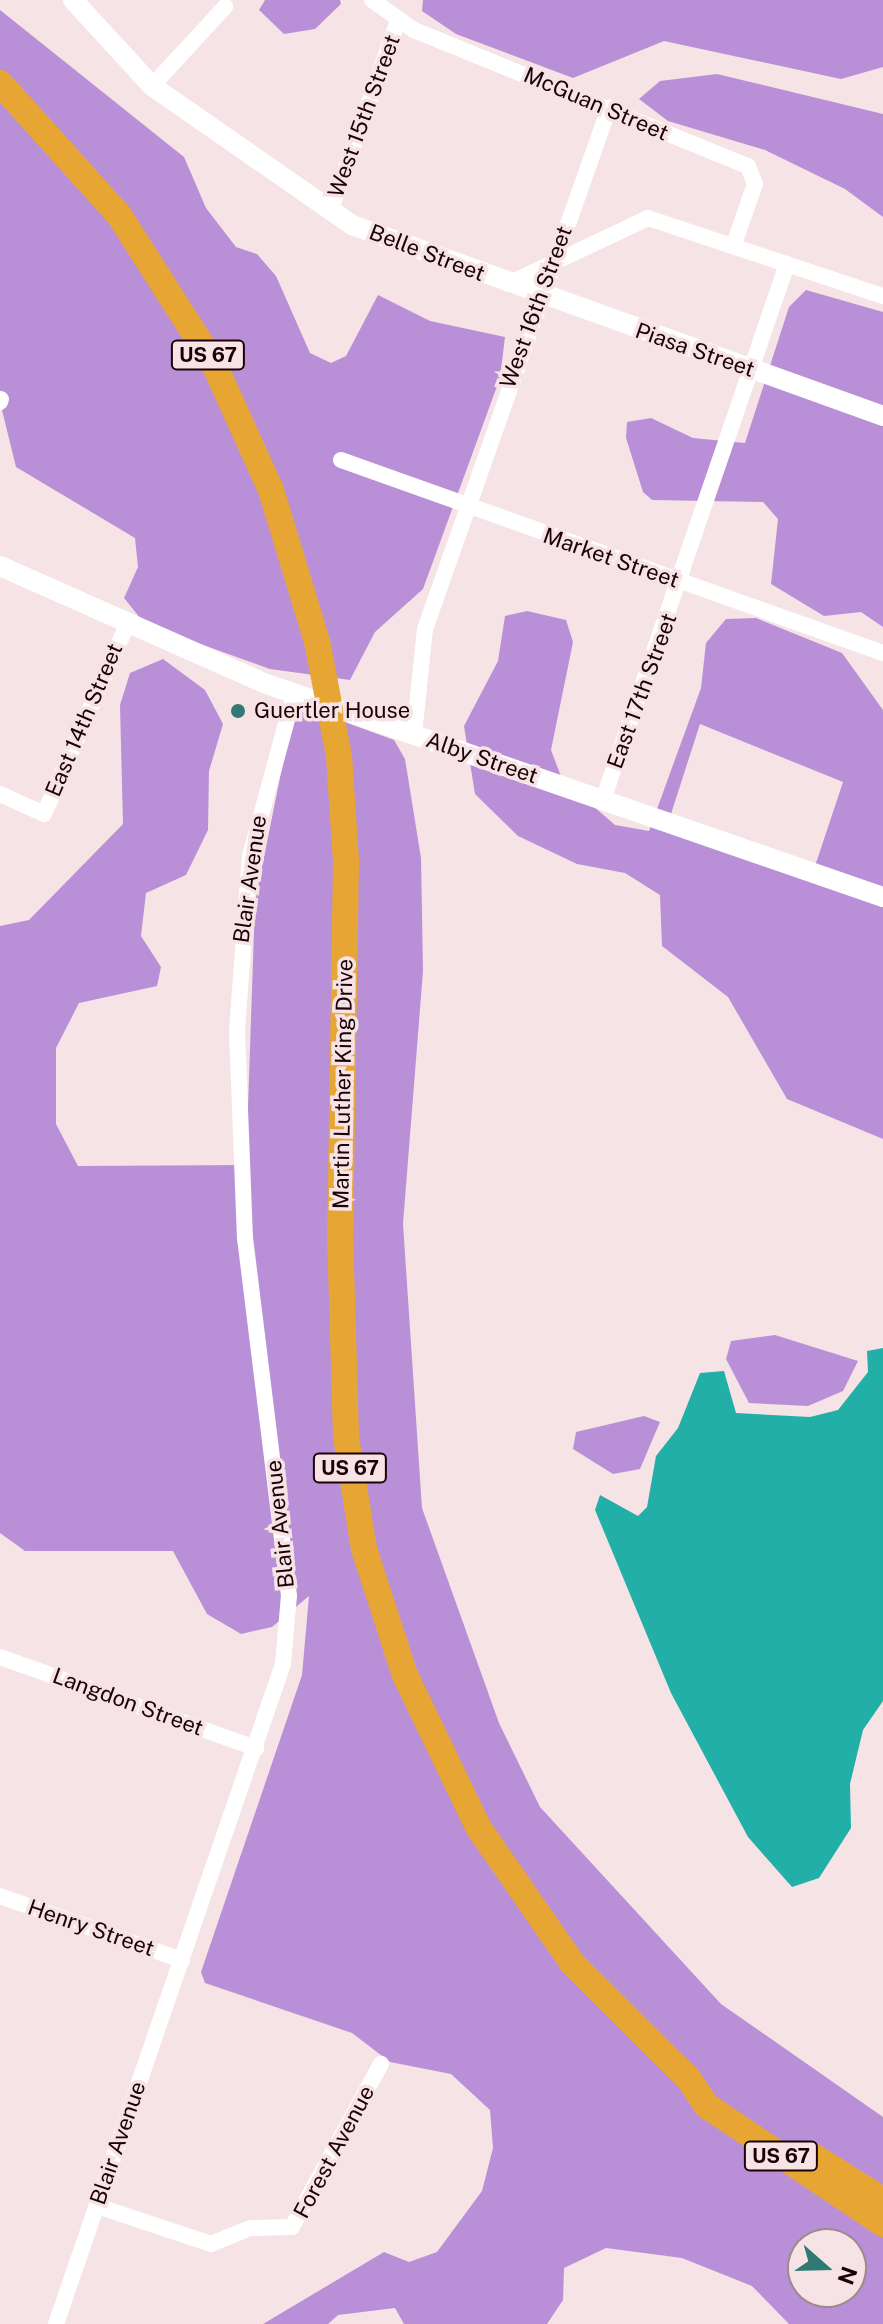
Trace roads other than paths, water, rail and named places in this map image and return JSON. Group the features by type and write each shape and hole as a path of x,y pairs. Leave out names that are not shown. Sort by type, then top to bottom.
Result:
{"highway":[{"name":"Martin Luther King Drive","path":"0,83 119,215 214,364 273,495 326,677 339,756 346,861 341,1329 346,1437 364,1549 421,1714 496,1857 572,1963 688,2078"},
{"name":"US 67","path":"688,2078 883,2200"},
{"name":"US 67","path":"688,2078 707,2106 883,2224"}],"street":[{"name":"Belle Street","path":"73,0 152,86 330,212 508,284 648,218 734,244 883,296"},
{"name":"McGuan Street","path":"372,0 398,21 753,171 734,244"},
{"path":"152,86 225,7"},
{"name":"West 15th Street","path":"330,212 398,21"},
{"name":"West 16th Street","path":"414,735 419,652 540,296 609,108"},
{"name":"East 17th Street","path":"603,800 681,582 787,264"},
{"name":"Piasa Street","path":"508,284 883,416"},
{"name":"Market Street","path":"341,460 466,508 883,653"},
{"name":"Alby Street","path":"0,566 126,627 294,694 883,897"},
{"name":"East 14th Street","path":"0,794 44,814 126,627"},
{"name":"Blair Avenue","path":"56,2324 283,1664 289,1596 245,1239 239,965 258,817 294,694"},
{"name":"Langdon Street","path":"0,1657 256,1748"},
{"name":"Henry Street","path":"0,1896 182,1960"},
{"name":"Forest Avenue","path":"97,2206 211,2244 250,2228 292,2227 381,2064"}],"water":[{"path":"883,1348 883,1701 863,1730 850,1784 851,1828 819,1878 792,1887 748,1837 671,1693 595,1510 600,1495 638,1516 647,1507 656,1456 678,1428 700,1373 724,1371 736,1413 810,1417 838,1410 868,1372 867,1351"}],"place":[{"name":"Guertler House","path":"238,711"}]}
